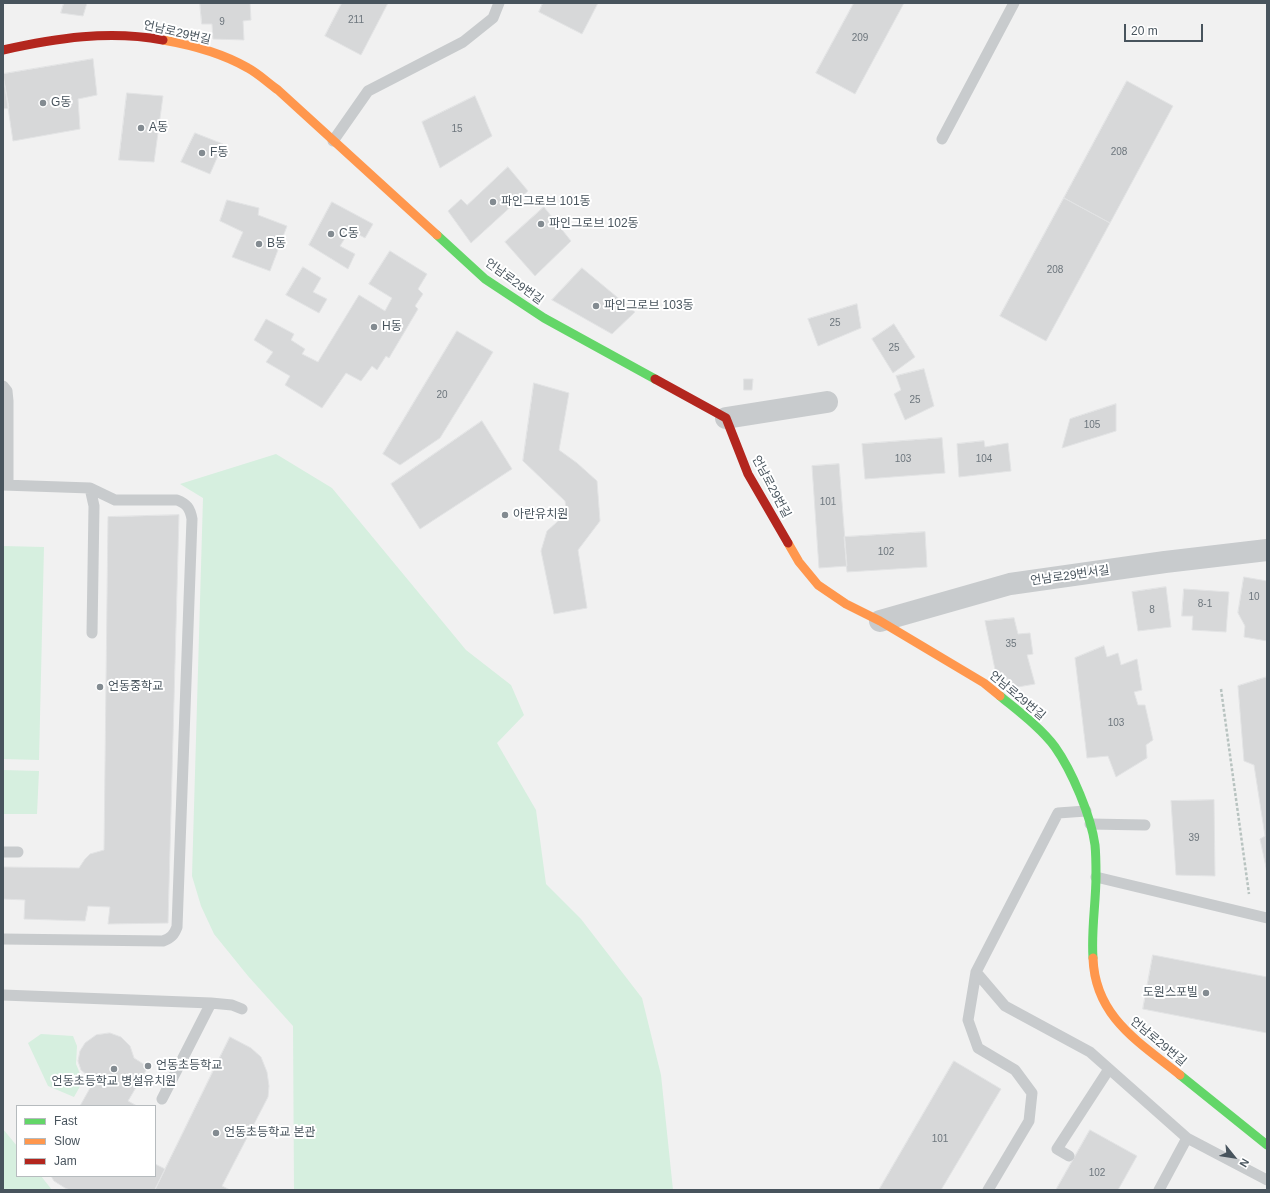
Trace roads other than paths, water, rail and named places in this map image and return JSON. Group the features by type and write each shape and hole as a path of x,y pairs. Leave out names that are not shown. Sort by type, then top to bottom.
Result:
{"street":[{"name":"언남로29번길","path":"3,50 57,39 99,35 135,35 174,42 200,49 246,68 278,90 485,279 544,318 726,418 748,474 799,562 818,585 846,604 880,621 984,683 1032,723 1054,747 1076,783 1090,824 1095,845 1096,877 1092,942 1093,965 1097,984 1113,1017 1125,1031 1267,1145"},
{"path":"726,418 827,402"},
{"name":"언남로29번서길","path":"880,621 1010,584 1165,562 1266,551"}],"lane":[{"path":"333,140 368,91 463,42 493,18 499,3"},
{"path":"942,139 1014,3"},
{"path":"3,386 7,390 5,424 5,485 90,488 115,500 177,500 185,503 190,510 192,519 177,927 175,934 163,941 3,939"},
{"path":"90,488 94,506 92,633"},
{"path":"988,1190 1029,1121 1032,1093 1015,1070 978,1048 968,1020 976,972 1058,813 1086,811"},
{"path":"1090,824 1145,825"},
{"path":"3,852 18,852"},
{"path":"1096,877 1267,918"},
{"path":"976,972 1005,1006 1090,1052 1187,1138 1267,1180"},
{"path":"3,994 232,1005 242,1009"},
{"path":"162,1099 212,1004"},
{"path":"1069,1156 1057,1149 1109,1069"},
{"path":"1159,1190 1187,1138"}],"place":[{"name":"G동","path":"43,103"},
{"name":"A동","path":"141,128"},
{"name":"F동","path":"202,153"},
{"name":"파인그로브 101동","path":"493,202"},
{"name":"파인그로브 102동","path":"541,224"},
{"name":"C동","path":"331,234"},
{"name":"B동","path":"259,244"},
{"name":"파인그로브 103동","path":"596,306"},
{"name":"H동","path":"374,327"},
{"name":"아란유치원","path":"505,515"},
{"name":"언동중학교","path":"100,687"},
{"name":"도원스포빌","path":"1206,993"},
{"name":"언동초등학교","path":"148,1066"},
{"name":"언동초등학교 병설유치원","path":"114,1069"},
{"name":"언동초등학교 본관","path":"216,1133"}]}
